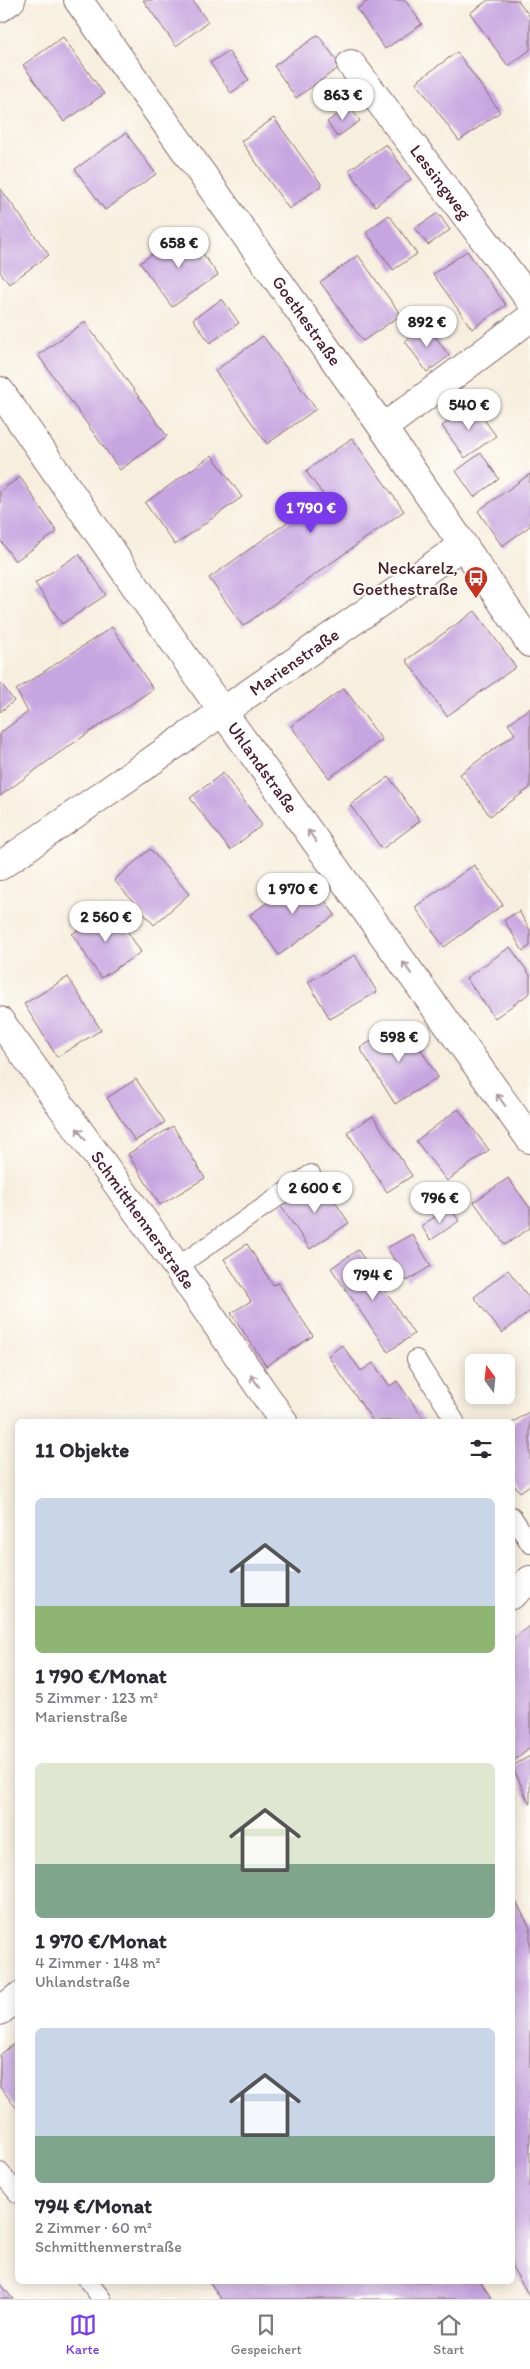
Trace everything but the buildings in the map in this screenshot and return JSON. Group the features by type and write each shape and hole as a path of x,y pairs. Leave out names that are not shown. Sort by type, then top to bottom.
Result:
{"street":[{"path":"0,8 11,0"},
{"name":"Goethestraße","path":"78,0 383,428 530,643"},
{"name":"Lessingweg","path":"351,64 530,300"},
{"path":"383,428 530,318"},
{"name":"Uhlandstraße","path":"0,391 222,711 530,1139"},
{"name":"Marienstraße","path":"0,866 464,544"},
{"name":"Schmitthennerstraße","path":"0,1021 177,1267 282,1419"},
{"path":"515,1592 530,1580"},
{"path":"0,2011 15,1999"}],"lane":[{"path":"177,1267 310,1174"},
{"path":"416,1359 454,1419"},
{"path":"515,1521 530,1544"},
{"path":"0,2172 15,2190"},
{"path":"90,2284 102,2299"}],"place":[{"name":"Neckarelz, Goethestraße","path":"476,599"}]}
